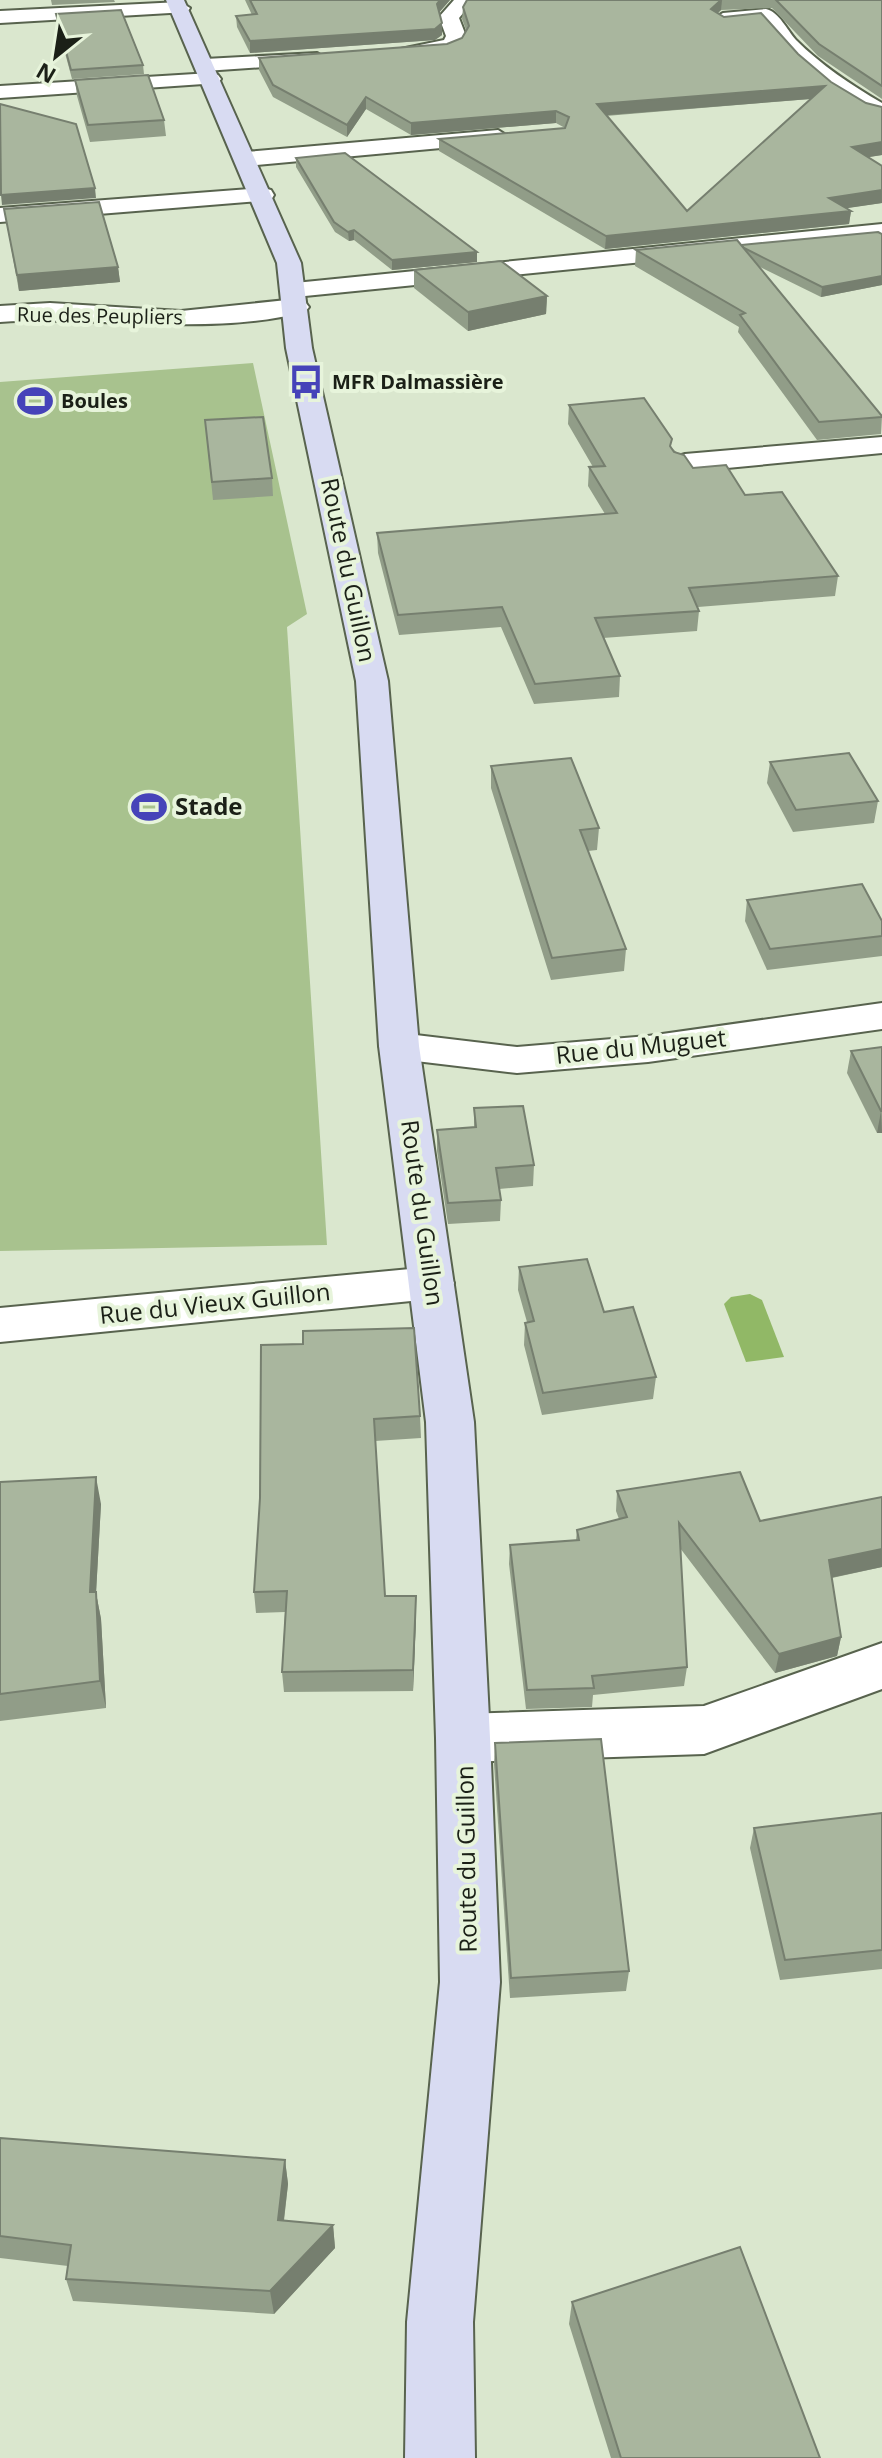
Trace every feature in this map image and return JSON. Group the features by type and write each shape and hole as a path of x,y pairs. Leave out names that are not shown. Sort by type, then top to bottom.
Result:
{"street":[{"path":"373,56 419,53 452,44 456,36 449,17 465,0"},
{"path":"0,17 177,4"},
{"name":"Route du Guillon","path":"177,4 263,195 289,263 296,299 299,348 372,681 399,1046 450,1422 463,1738 470,1982 440,2322 440,2458"},
{"path":"723,19 766,15 781,37 835,84 882,112"},
{"path":"0,92 341,58"},
{"path":"246,159 525,134"},
{"path":"0,215 263,195"},
{"name":"Rue des Peupliers","path":"0,314 50,311 181,319 296,299 882,231"},
{"path":"685,463 882,445"},
{"name":"Rue du Muguet","path":"399,1046 517,1060 648,1049 882,1016"},
{"name":"Rue du Vieux Guillon","path":"0,1325 431,1283"},
{"path":"463,1738 704,1730 882,1666"}],"shaded area":[{"name":"Stade","path":"253,363 307,614 287,627 327,1245 0,1251 0,382"},
{"path":"750,1294 762,1300 784,1357 746,1362 724,1304 731,1297"}],"building":[{"path":"250,0 440,0 437,4 442,23 435,29 250,41 236,16 257,14"},
{"path":"467,0 721,0 711,9 724,17 761,13 798,54 831,82 866,103 882,107 882,142 852,147 882,166 882,190 829,198 851,211 606,236 439,139 565,128 569,117 556,111 411,123 366,97 347,125 273,85 259,58 447,44 462,38 469,26 463,7","holes":["825,86 687,211 597,104"]},
{"path":"776,0 882,0 882,86 819,44"},
{"path":"121,10 143,65 71,70 56,14"},
{"path":"148,75 164,120 88,125 75,80"},
{"path":"0,104 76,124 95,188 1,195"},
{"path":"345,153 477,252 392,260 354,230 348,232 334,222 296,158"},
{"path":"99,202 118,267 17,275 4,209"},
{"path":"882,234 882,276 822,287 741,245"},
{"path":"737,240 882,417 819,422 740,315 745,313 636,250"},
{"path":"501,261 547,296 468,312 414,270"},
{"path":"644,398 672,439 670,446 674,452 684,455 693,468 726,465 745,495 782,492 838,576 689,588 699,611 595,618 620,676 535,684 502,607 398,615 377,533 617,513 589,467 605,466 569,405"},
{"path":"263,417 272,478 212,482 205,420"},
{"path":"849,753 878,801 796,810 770,762"},
{"path":"571,758 599,828 580,830 626,949 552,958 491,766"},
{"path":"862,884 882,921 882,936 770,949 747,900"},
{"path":"882,1047 882,1111 881,1111 851,1051"},
{"path":"523,1106 534,1165 496,1168 501,1200 448,1203 437,1130 476,1127 474,1108"},
{"path":"587,1259 604,1312 633,1307 656,1377 543,1393 525,1323 534,1321 519,1267"},
{"path":"414,1328 420,1416 374,1419 385,1596 416,1596 413,1670 282,1672 287,1591 254,1592 260,1498 261,1345 303,1344 303,1331"},
{"path":"740,1472 760,1521 882,1497 882,1549 829,1560 841,1637 779,1654 679,1523 687,1667 592,1676 594,1688 527,1690 510,1545 579,1540 577,1530 627,1517 617,1491"},
{"path":"96,1477 90,1592 96,1592 100,1681 0,1694 0,1482"},
{"path":"601,1739 629,1971 511,1978 495,1743"},
{"path":"882,1813 882,1950 785,1960 754,1828"},
{"path":"0,2138 285,2160 278,2220 333,2225 270,2291 66,2279 71,2245 0,2236"},
{"path":"740,2247 820,2458 621,2458 572,2302"}],"place":[{"name":"MFR Dalmassière","path":"306,382"},
{"name":"Boules","path":"35,401"},
{"name":"Stade","path":"149,807"}]}
